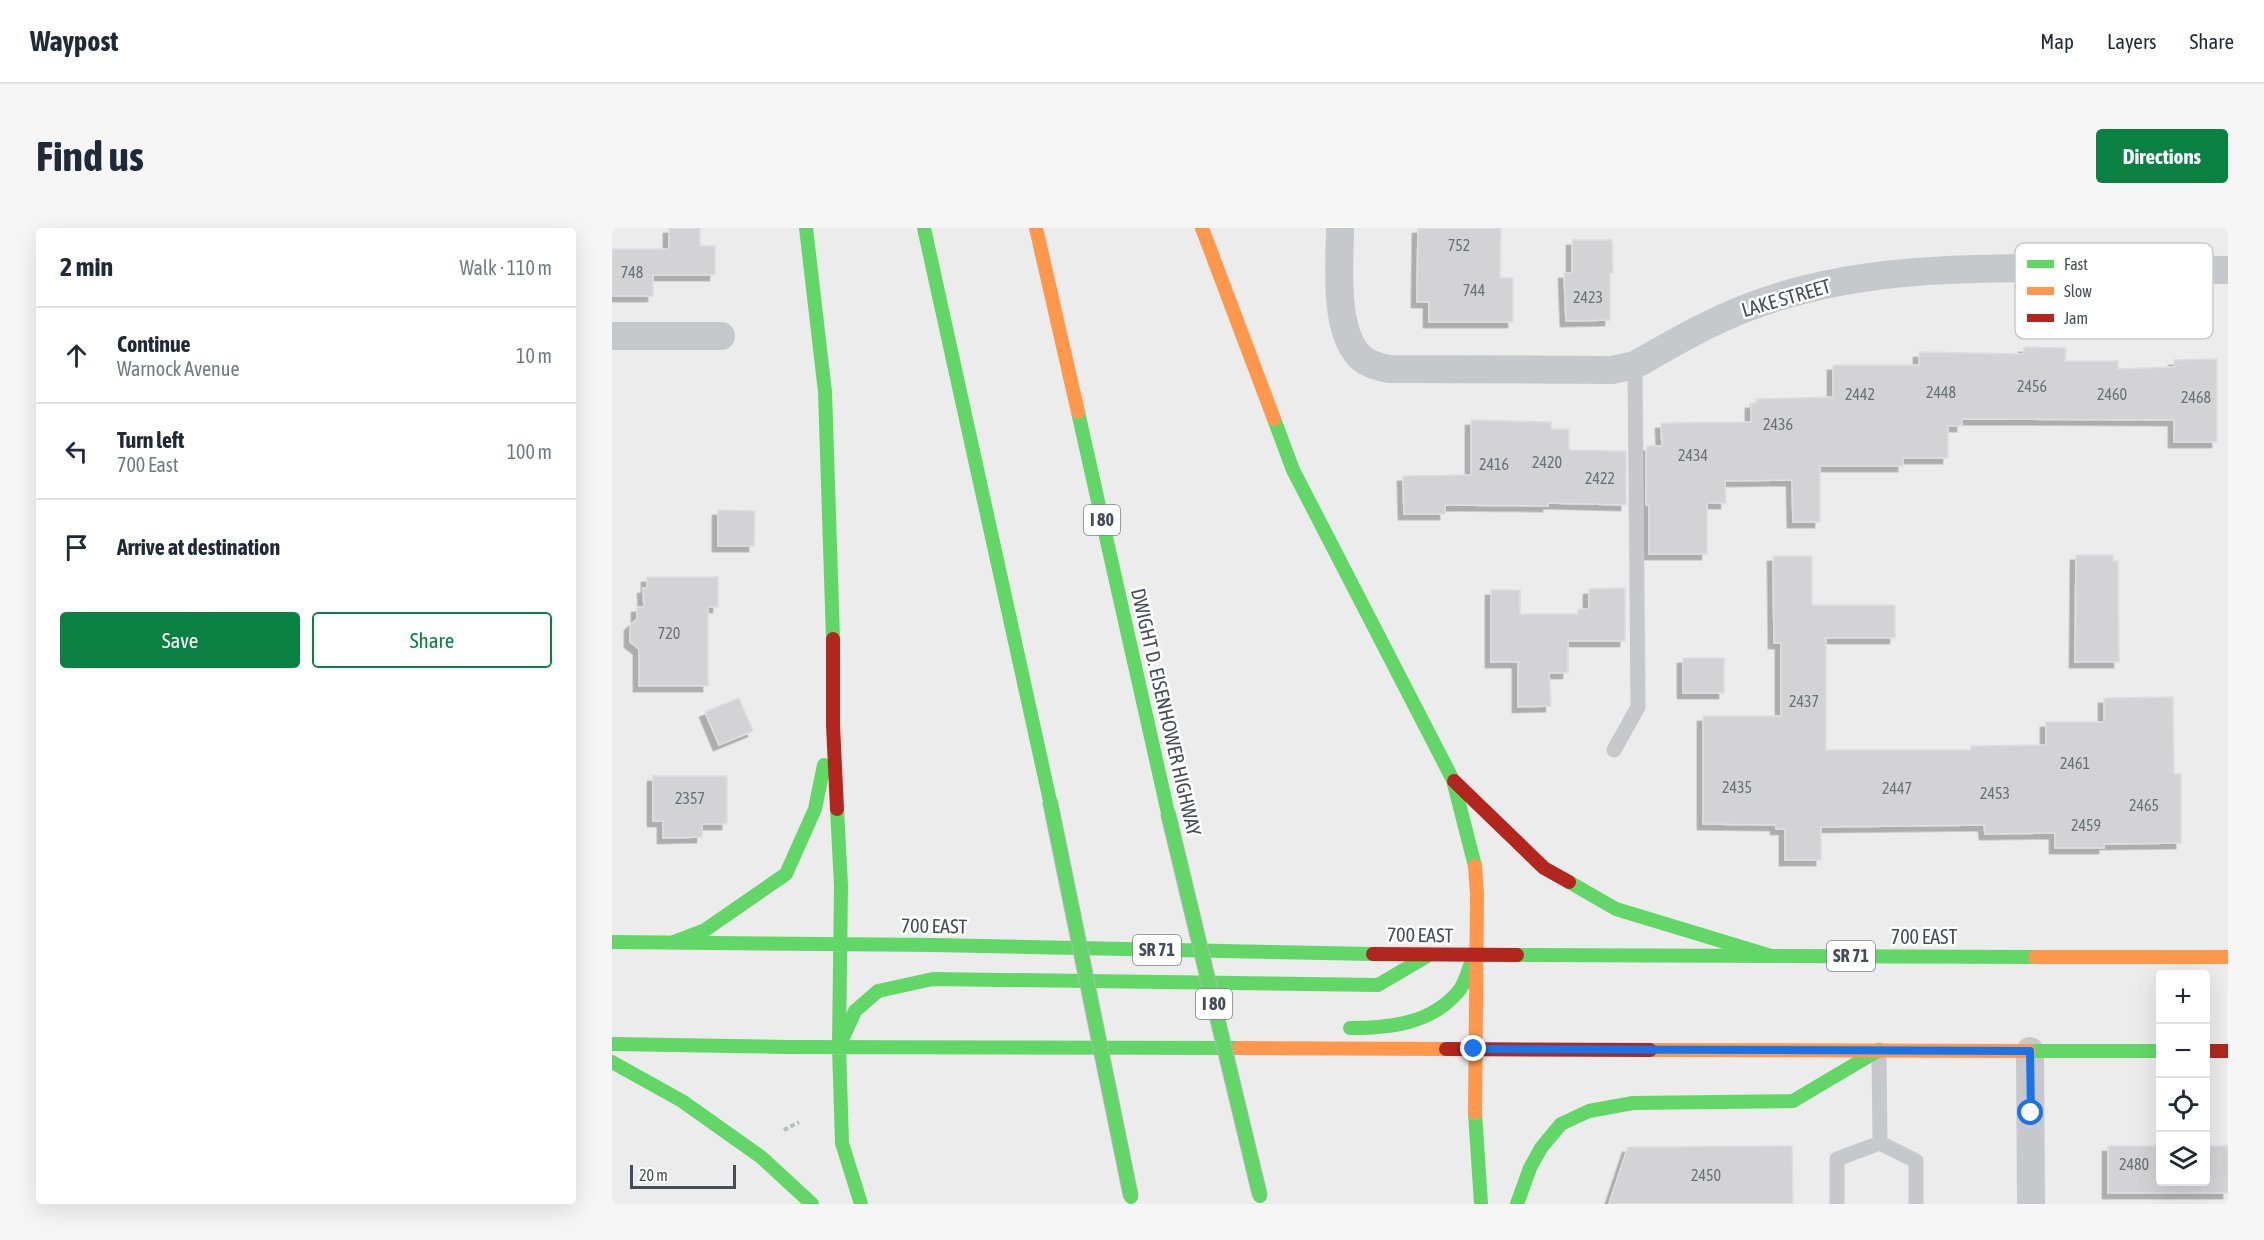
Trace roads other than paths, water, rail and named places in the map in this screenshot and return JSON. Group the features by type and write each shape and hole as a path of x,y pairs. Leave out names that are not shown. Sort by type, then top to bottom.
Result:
{"main road":[{"path":"806,228 825,392 833,627 833,725 841,886 839,1047 842,1143 861,1204"},
{"path":"924,228 1050,801 1132,1201"},
{"name":"DWIGHT D. EISENHOWER HIGHWAY","path":"1036,228 1168,813 1261,1200"},
{"path":"1202,228 1293,470 1453,780 1475,858 1477,894 1474,955 1475,1121 1481,1204"},
{"path":"671,943 705,930 786,874 815,809 833,725"},
{"path":"1453,780 1544,868 1616,909 1771,956"},
{"name":"700 EAST","path":"612,942 1429,955 2228,957"},
{"path":"839,1047 855,1011 878,991 933,979 1378,986 1429,955"},
{"path":"1335,1028 1383,1028 1409,1023 1440,1008 1459,992 1474,955"},
{"path":"1085,1026 1109,1026"},
{"path":"1204,1027 1228,1027"},
{"path":"921,1047 948,1034"},
{"path":"612,1044 839,1047 2156,1051"},
{"path":"1517,1204 1530,1168 1541,1148 1561,1124 1589,1111 1633,1103 1793,1101 1879,1050"},
{"path":"2210,1051 2228,1051"},
{"path":"612,1062 682,1101 761,1157 812,1204"}],"street":[{"name":"LAKE STREET","path":"1340,228 1340,294 1342,316 1347,333 1359,356 1377,367 1389,369 1612,370 1635,365 1685,336 1749,307 1798,291 1894,273 2015,268"},
{"name":"LAKE STREET","path":"2213,270 2228,270"},
{"path":"612,336 721,336"},
{"path":"2030,1051 2031,1204"}],"lane":[{"path":"1614,750 1638,707 1635,365"},
{"path":"1879,1050 1880,1143"},
{"path":"1837,1204 1837,1159 1880,1143 1916,1161 1916,1204"}]}
